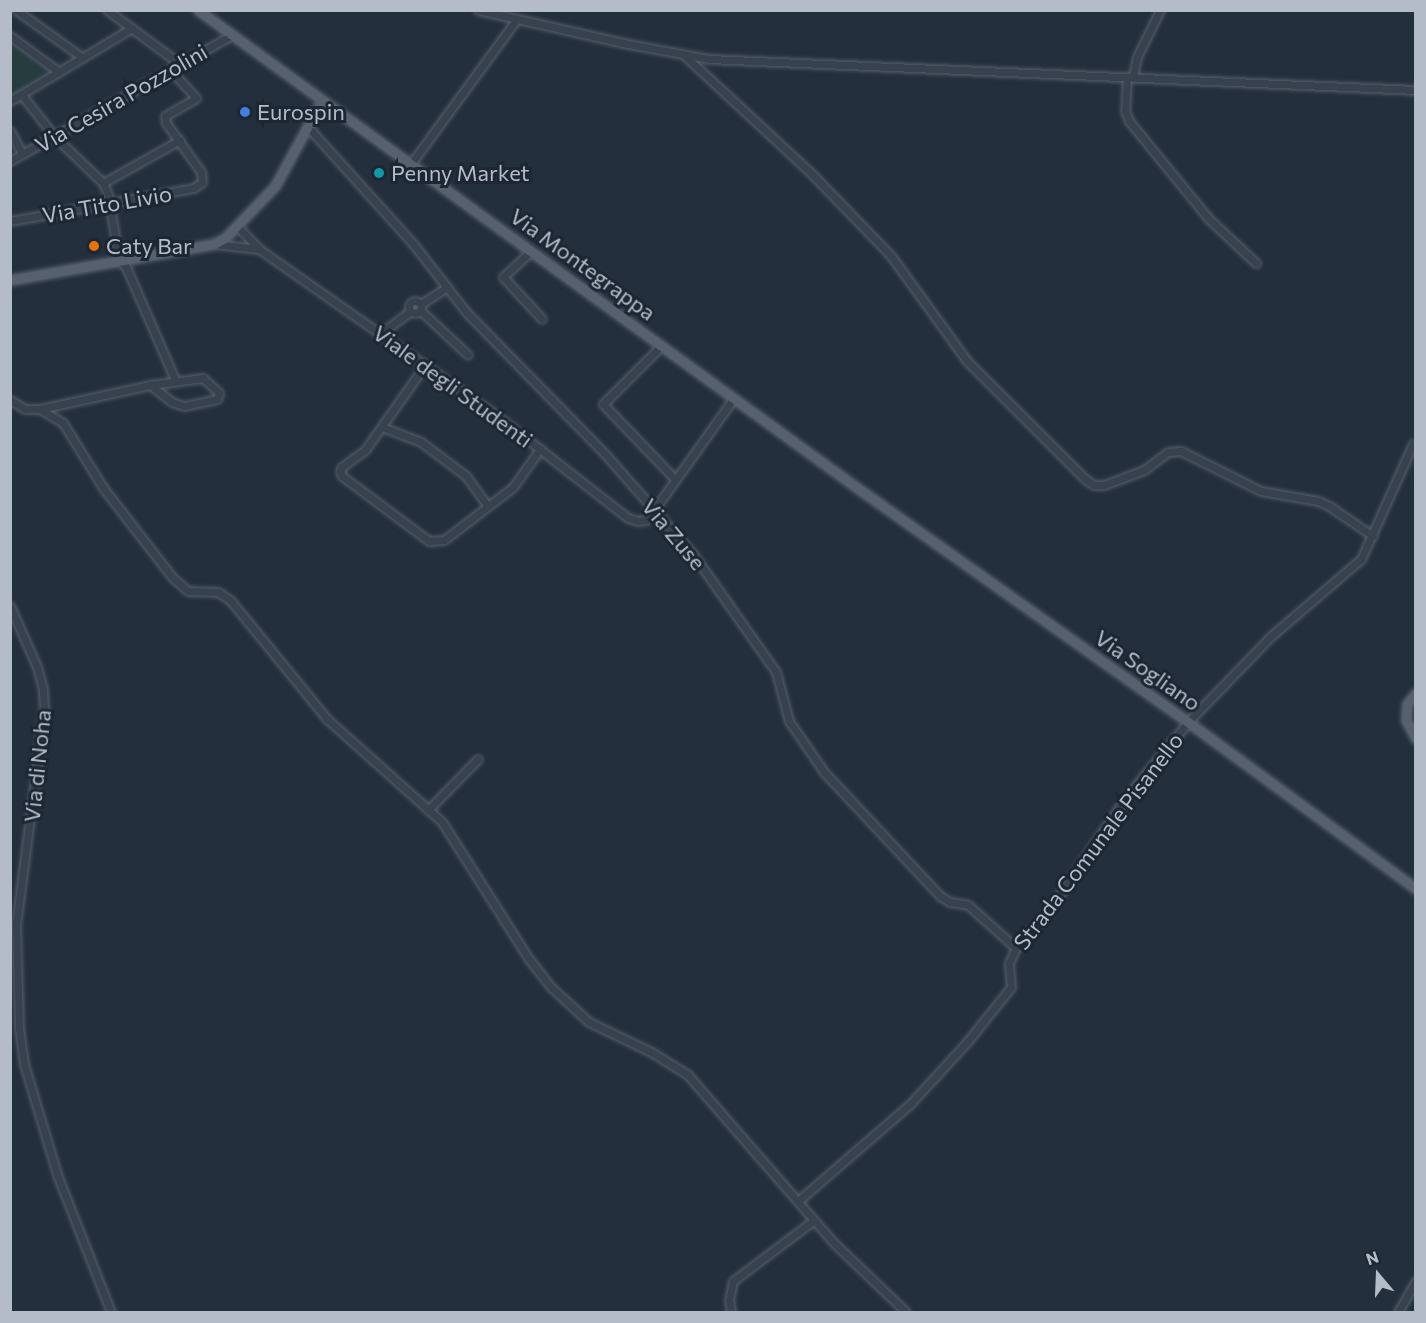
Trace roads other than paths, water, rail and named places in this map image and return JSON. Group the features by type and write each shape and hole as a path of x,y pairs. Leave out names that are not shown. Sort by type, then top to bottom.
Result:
{"main road":[{"name":"Via Montegrappa","path":"198,10 321,102 531,250 856,487"},
{"path":"10,280 214,244 238,227 275,186 321,102"},
{"name":"Via Sogliano","path":"856,487 1188,722 1416,889"},
{"path":"1416,693 1407,704 1406,720 1416,739"}],"street":[{"path":"16,10 83,58"},
{"path":"107,10 180,64"},
{"path":"478,10 685,56 761,62 1416,90"},
{"path":"1160,10 1130,77 1125,111 1129,122 1208,218 1256,262"},
{"path":"410,165 517,19"},
{"path":"10,101 132,28"},
{"name":"Via Cesira Pozzolini","path":"10,161 232,35"},
{"path":"10,36 59,72"},
{"path":"685,56 810,172 891,256 967,361 1085,479 1095,485 1104,485 1144,470 1168,452 1181,451 1261,491 1317,501 1329,506 1373,536"},
{"path":"103,183 180,140 166,123 165,116 196,98 170,69"},
{"path":"21,94 54,136 103,183 110,204 119,260 126,267 176,382"},
{"name":"Via Zuse","path":"307,126 386,212 503,353 604,454 693,554 776,672 789,721 824,772 940,896 950,902 968,905 1016,948"},
{"path":"10,131 22,154"},
{"name":"Via Tito Livio","path":"10,221 194,188 202,182 201,172 180,140"},
{"name":"Viale degli Studenti","path":"238,227 260,249 540,448 628,518 638,521 646,520 654,510"},
{"path":"214,244 260,249"},
{"path":"531,250 503,277 543,319"},
{"path":"380,334 447,287"},
{"path":"421,307 468,355"},
{"path":"662,345 603,404 675,479"},
{"path":"425,365 365,450 342,467 340,472 342,476 429,541 444,540 513,487 540,448"},
{"path":"10,400 25,409 40,409 150,385 204,378 219,393 217,399 184,406 172,402 150,385"},
{"path":"654,510 734,398"},
{"path":"40,409 51,414 69,430 104,489 172,578 188,591 218,592 230,600 327,719 450,832 529,959 552,988 589,1022 653,1053 687,1074 852,1262 906,1312"},
{"path":"382,427 421,442 466,476 488,506"},
{"name":"Strada Comunale Pisanello","path":"798,1201 911,1103 946,1067 1011,987 1008,963 1016,948 1048,912 1124,800 1188,722 1270,637 1361,559 1373,536 1394,480 1413,444"},
{"name":"Via di Noha","path":"10,606 37,667 43,690 45,712 16,924 18,1019 24,1064 58,1177 111,1312"},
{"path":"428,810 478,759"},
{"path":"732,1312 729,1300 734,1281 814,1220"},
{"path":"1398,1312 1416,1281"}],"place":[{"name":"Eurospin","path":"245,112"},
{"name":"Penny Market","path":"379,173"},
{"name":"Caty Bar","path":"94,246"}]}
